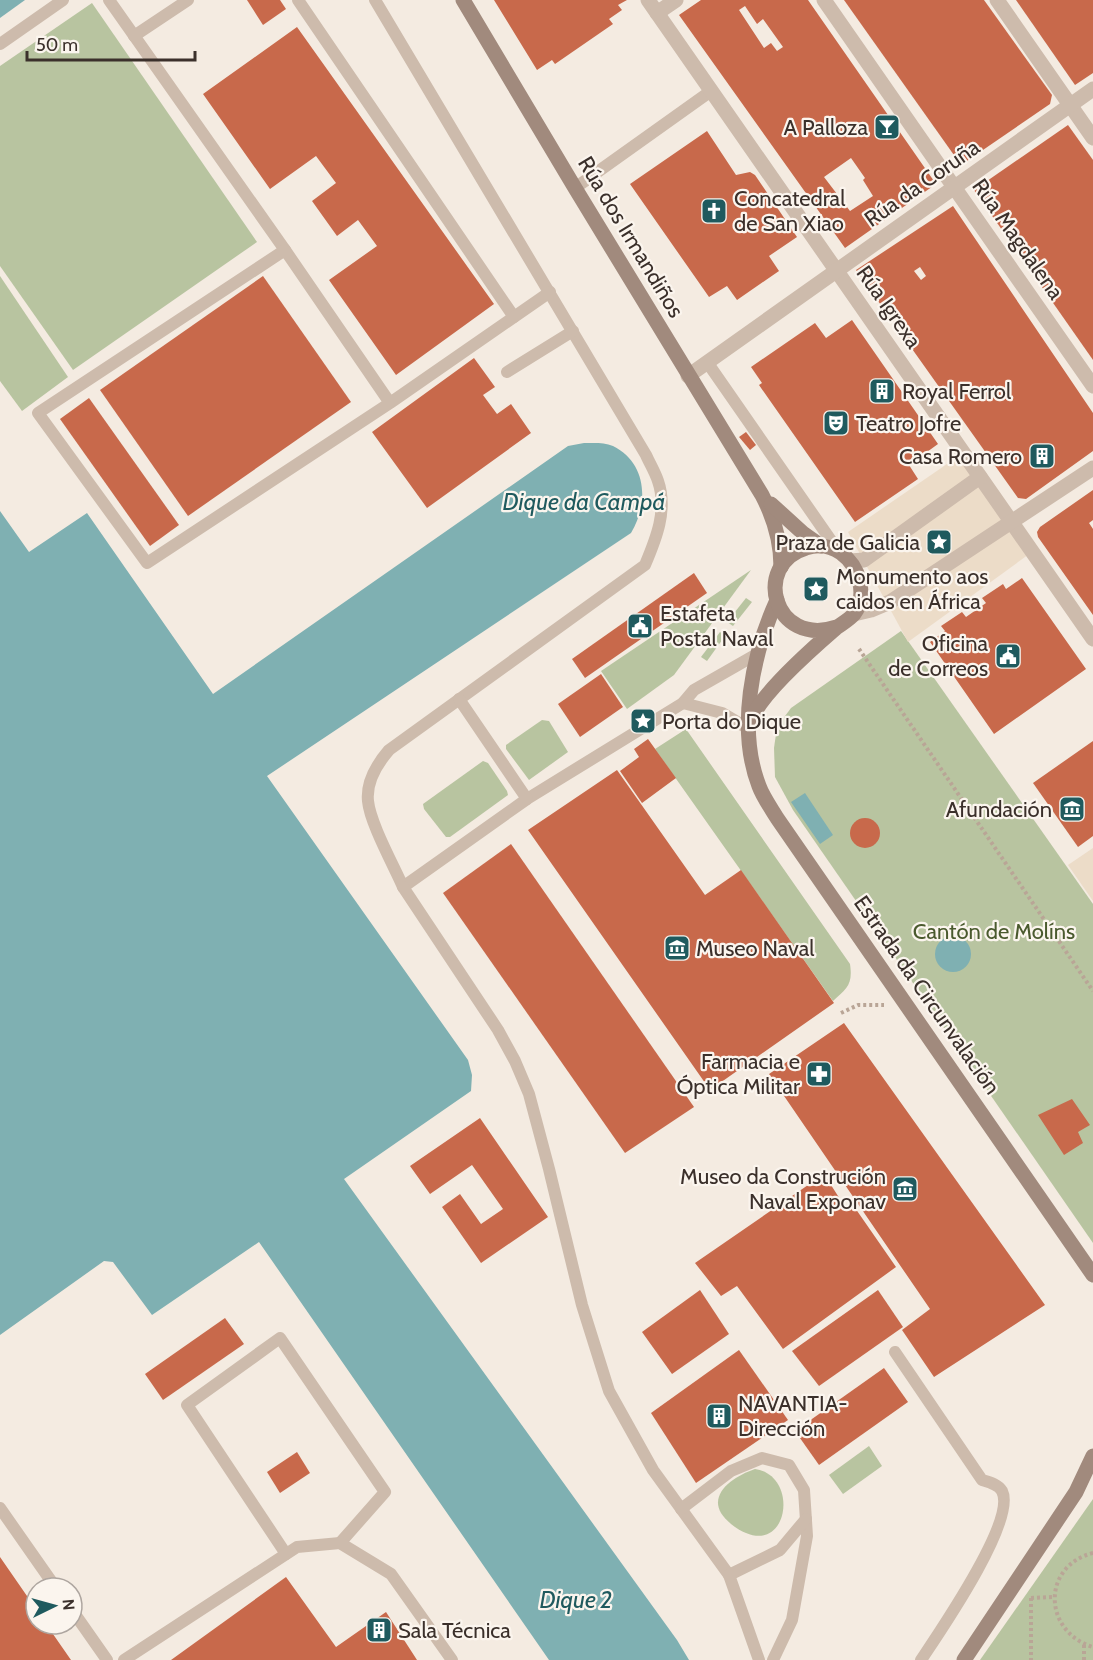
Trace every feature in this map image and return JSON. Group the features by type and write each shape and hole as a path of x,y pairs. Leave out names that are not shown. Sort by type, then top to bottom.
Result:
{"main road":[{"name":"Rúa dos Irmandiños","path":"463,0 574,188 762,495 773,517 781,552 781,567"},
{"name":"Rúa dos Irmandiños","path":"762,495 780,514 821,546"},
{"path":"749,729 759,704 837,627 854,614 859,600 860,586 857,573 845,557 821,546 812,546 794,553 781,567 775,589 782,612 791,622 802,628 814,631 837,627"},
{"name":"Estrada da Circunvalación","path":"777,600 758,654 752,682 749,729 753,766 759,788 777,818 1093,1275"},
{"path":"964,1660 1076,1492 1093,1456"}],"street":[{"path":"653,6 676,0"},
{"name":"Rúa Magdalena","path":"824,0 1093,386"},
{"path":"997,0 1093,138"},
{"name":"Rúa Igrexa","path":"653,6 1093,639"},
{"name":"Rúa da Coruña","path":"688,376 1093,89"},
{"path":"854,614 890,602 1093,468"},
{"path":"845,557 864,560 980,477"}],"lane":[{"path":"0,44 63,0"},
{"path":"109,0 390,403"},
{"path":"134,36 188,0"},
{"path":"298,0 514,317"},
{"path":"375,0 646,455 659,483 662,508 656,538 645,565 389,750 378,764 370,783 368,800 372,817 403,887 498,1030 515,1061 529,1094 582,1305 609,1391 653,1470 729,1575 759,1660"},
{"path":"574,188 711,91"},
{"path":"285,250 38,413 147,563 390,403 550,292"},
{"path":"507,372 573,331"},
{"path":"707,362 845,557"},
{"path":"403,887 527,799 683,703 694,690 758,654"},
{"path":"459,699 527,799"},
{"path":"683,703 722,712 749,729"},
{"path":"286,1554 186,1405 280,1338 385,1491 340,1543"},
{"path":"894,1352 982,1480 994,1483 1002,1491 1005,1506 1001,1521 968,1586 921,1660"},
{"path":"681,1509 731,1471 762,1458 789,1466 804,1490 807,1536 792,1620 774,1660"},
{"path":"0,1508 48,1576"},
{"path":"729,1575 780,1550 806,1519"},
{"path":"124,1660 297,1547 340,1543 391,1574 452,1660"},
{"path":"84,1627 107,1660"}],"path":[{"path":"859,649 1093,991"},
{"path":"841,1013 858,1005 884,1005"},
{"path":"1093,1553 1076,1560 1067,1567 1061,1576 1054,1597 1055,1609 1065,1631 1084,1645 1093,1647"},
{"path":"1013,1586 1031,1598 1054,1597"},
{"path":"1031,1598 1031,1660"},
{"path":"1084,1645 1084,1660"}],"green space":[{"path":"92,3 257,242 73,370 0,266 0,66"},
{"path":"0,276 68,377 22,411 0,381"},
{"path":"751,570 674,675 627,709 601,671"},
{"path":"746,598 752,602 733,626 727,622"},
{"name":"Cantón de Molíns","path":"901,631 1093,904 1093,1243 793,810 775,777 774,748 777,727 791,708"},
{"path":"720,632 725,636 707,661 701,657"},
{"path":"542,720 549,721 568,752 529,780 506,749 506,745"},
{"path":"686,729 850,964 850,982 833,1001 655,749"},
{"path":"483,761 488,763 508,795 450,837 446,837 424,809 423,804"},
{"path":"869,1446 882,1466 843,1494 829,1475"},
{"path":"755,1469 770,1475 779,1487 783,1501 782,1516 776,1528 765,1535 750,1535 731,1524 722,1515 718,1506 722,1490 729,1483"},
{"path":"1093,1499 1093,1660 980,1660"}],"shaded area":[{"name":"Praza de Galicia","path":"963,453 1032,552 908,642 848,532"},
{"path":"1093,848 1093,901 1068,865"}],"water":[{"path":"0,0 25,0 0,18"},
{"path":"602,443 613,446 633,463 642,485 642,497 641,509 631,533 267,776 468,1060 472,1075 471,1091 344,1179 677,1640 689,1660 549,1660 259,1242 152,1315 113,1262 104,1261 0,1335 0,511 29,552 87,513 213,694 568,446"},
{"path":"805,793 833,835 820,844 791,802"},
{"path":"953,936 966,941 971,954 966,967 953,972 940,967 935,954 940,941"}],"building":[{"path":"247,0 280,0 286,9 263,25"},
{"path":"494,0 627,0 618,5 622,10 609,19 613,24 555,64 552,60 537,70"},
{"path":"701,0 808,0 936,184 845,248 679,15","holes":["745,6 757,24 763,19 783,47 777,51 771,43 764,48 739,10","851,158 865,178 863,180 873,196 850,211 824,177"]},
{"path":"844,0 984,0 1052,95 1050,104 961,165"},
{"path":"1016,0 1093,0 1093,73 1075,85"},
{"path":"297,27 494,304 396,375 329,280 377,246 358,220 337,236 312,201 336,183 316,156 270,189 203,94"},
{"path":"1068,125 1093,160 1093,360 974,190"},
{"name":"Concatedral de San Xiao","path":"707,131 736,175 750,172 755,175 797,237 769,256 779,271 737,300 727,286 709,297 630,184"},
{"path":"953,206 1093,413 1093,451 1026,499 1018,498 856,270","holes":["920,267 926,276 921,280 914,271"]},
{"path":"263,276 351,402 188,516 100,390"},
{"name":"Teatro Jofre","path":"852,320 938,444 909,465 918,479 855,522 759,385 762,383 751,367 815,323 826,338"},
{"path":"474,358 495,387 483,395 497,414 511,404 531,433 427,508 372,432"},
{"path":"89,398 179,525 150,546 60,419"},
{"path":"746,432 756,445 750,450 739,437"},
{"path":"1093,490 1093,520 1089,523 1093,529 1093,615 1038,537 1037,532 1040,527"},
{"name":"Estafeta Postal Naval","path":"694,573 707,593 585,678 572,659"},
{"name":"Oficina de Correos","path":"1022,578 1086,669 994,734 930,642 945,631 941,626 962,612 966,617 986,603 982,598 1003,584 1006,589"},
{"path":"601,674 623,707 580,737 558,704"},
{"path":"648,739 676,778 642,803 620,771 639,757 634,749"},
{"name":"Afundación","path":"1093,741 1093,836 1078,847 1033,783"},
{"path":"617,770 705,895 741,870 834,1003 710,1090 528,830"},
{"path":"865,818 876,822 880,833 876,844 865,848 854,844 850,833 854,822"},
{"path":"511,844 694,1107 625,1153 443,893"},
{"name":"Museo da Construción Naval Exponav","path":"844,1023 1045,1305 934,1377 902,1330 930,1309 769,1074"},
{"path":"1072,1099 1090,1125 1078,1132 1083,1143 1064,1155 1038,1115"},
{"path":"480,1118 548,1217 481,1263 442,1207 460,1194 481,1224 503,1209 472,1165 430,1194 410,1166"},
{"path":"824,1174 845,1207 853,1205 896,1267 783,1349 737,1286 721,1296 695,1263"},
{"path":"700,1290 729,1334 672,1374 642,1332"},
{"path":"878,1290 903,1327 819,1386 792,1351"},
{"path":"225,1318 244,1344 163,1400 145,1374"},
{"name":"NAVANTIA- Dirección","path":"739,1350 788,1420 696,1483 651,1413"},
{"path":"884,1368 908,1402 819,1465 795,1431"},
{"path":"297,1452 310,1473 280,1493 267,1472"},
{"path":"0,1557 24,1592 24,1636 54,1636 71,1660 0,1660"},
{"path":"286,1577 336,1647 386,1612 417,1660 171,1660"}],"place":[{"name":"A Palloza","path":"887,127"},
{"name":"Concatedral de San Xiao","path":"714,211"},
{"name":"Royal Ferrol","path":"882,391"},
{"name":"Teatro Jofre","path":"836,423"},
{"name":"Casa Romero","path":"1042,456"},
{"name":"Praza de Galicia","path":"939,542"},
{"name":"Monumento aos caidos en África","path":"816,589"},
{"name":"Estafeta Postal Naval","path":"640,626"},
{"name":"Oficina de Correos","path":"1008,656"},
{"name":"Porta do Dique","path":"643,721"},
{"name":"Afundación","path":"1072,809"},
{"name":"Museo Naval","path":"677,948"},
{"name":"Farmacia e Óptica Militar","path":"819,1074"},
{"name":"Museo da Construción Naval Exponav","path":"905,1189"},
{"name":"NAVANTIA- Dirección","path":"719,1416"},
{"name":"Sala Técnica","path":"379,1630"}],"water label":[{"name":"Dique da Campá","path":"584,501"},
{"name":"Dique 2","path":"576,1599"}]}
